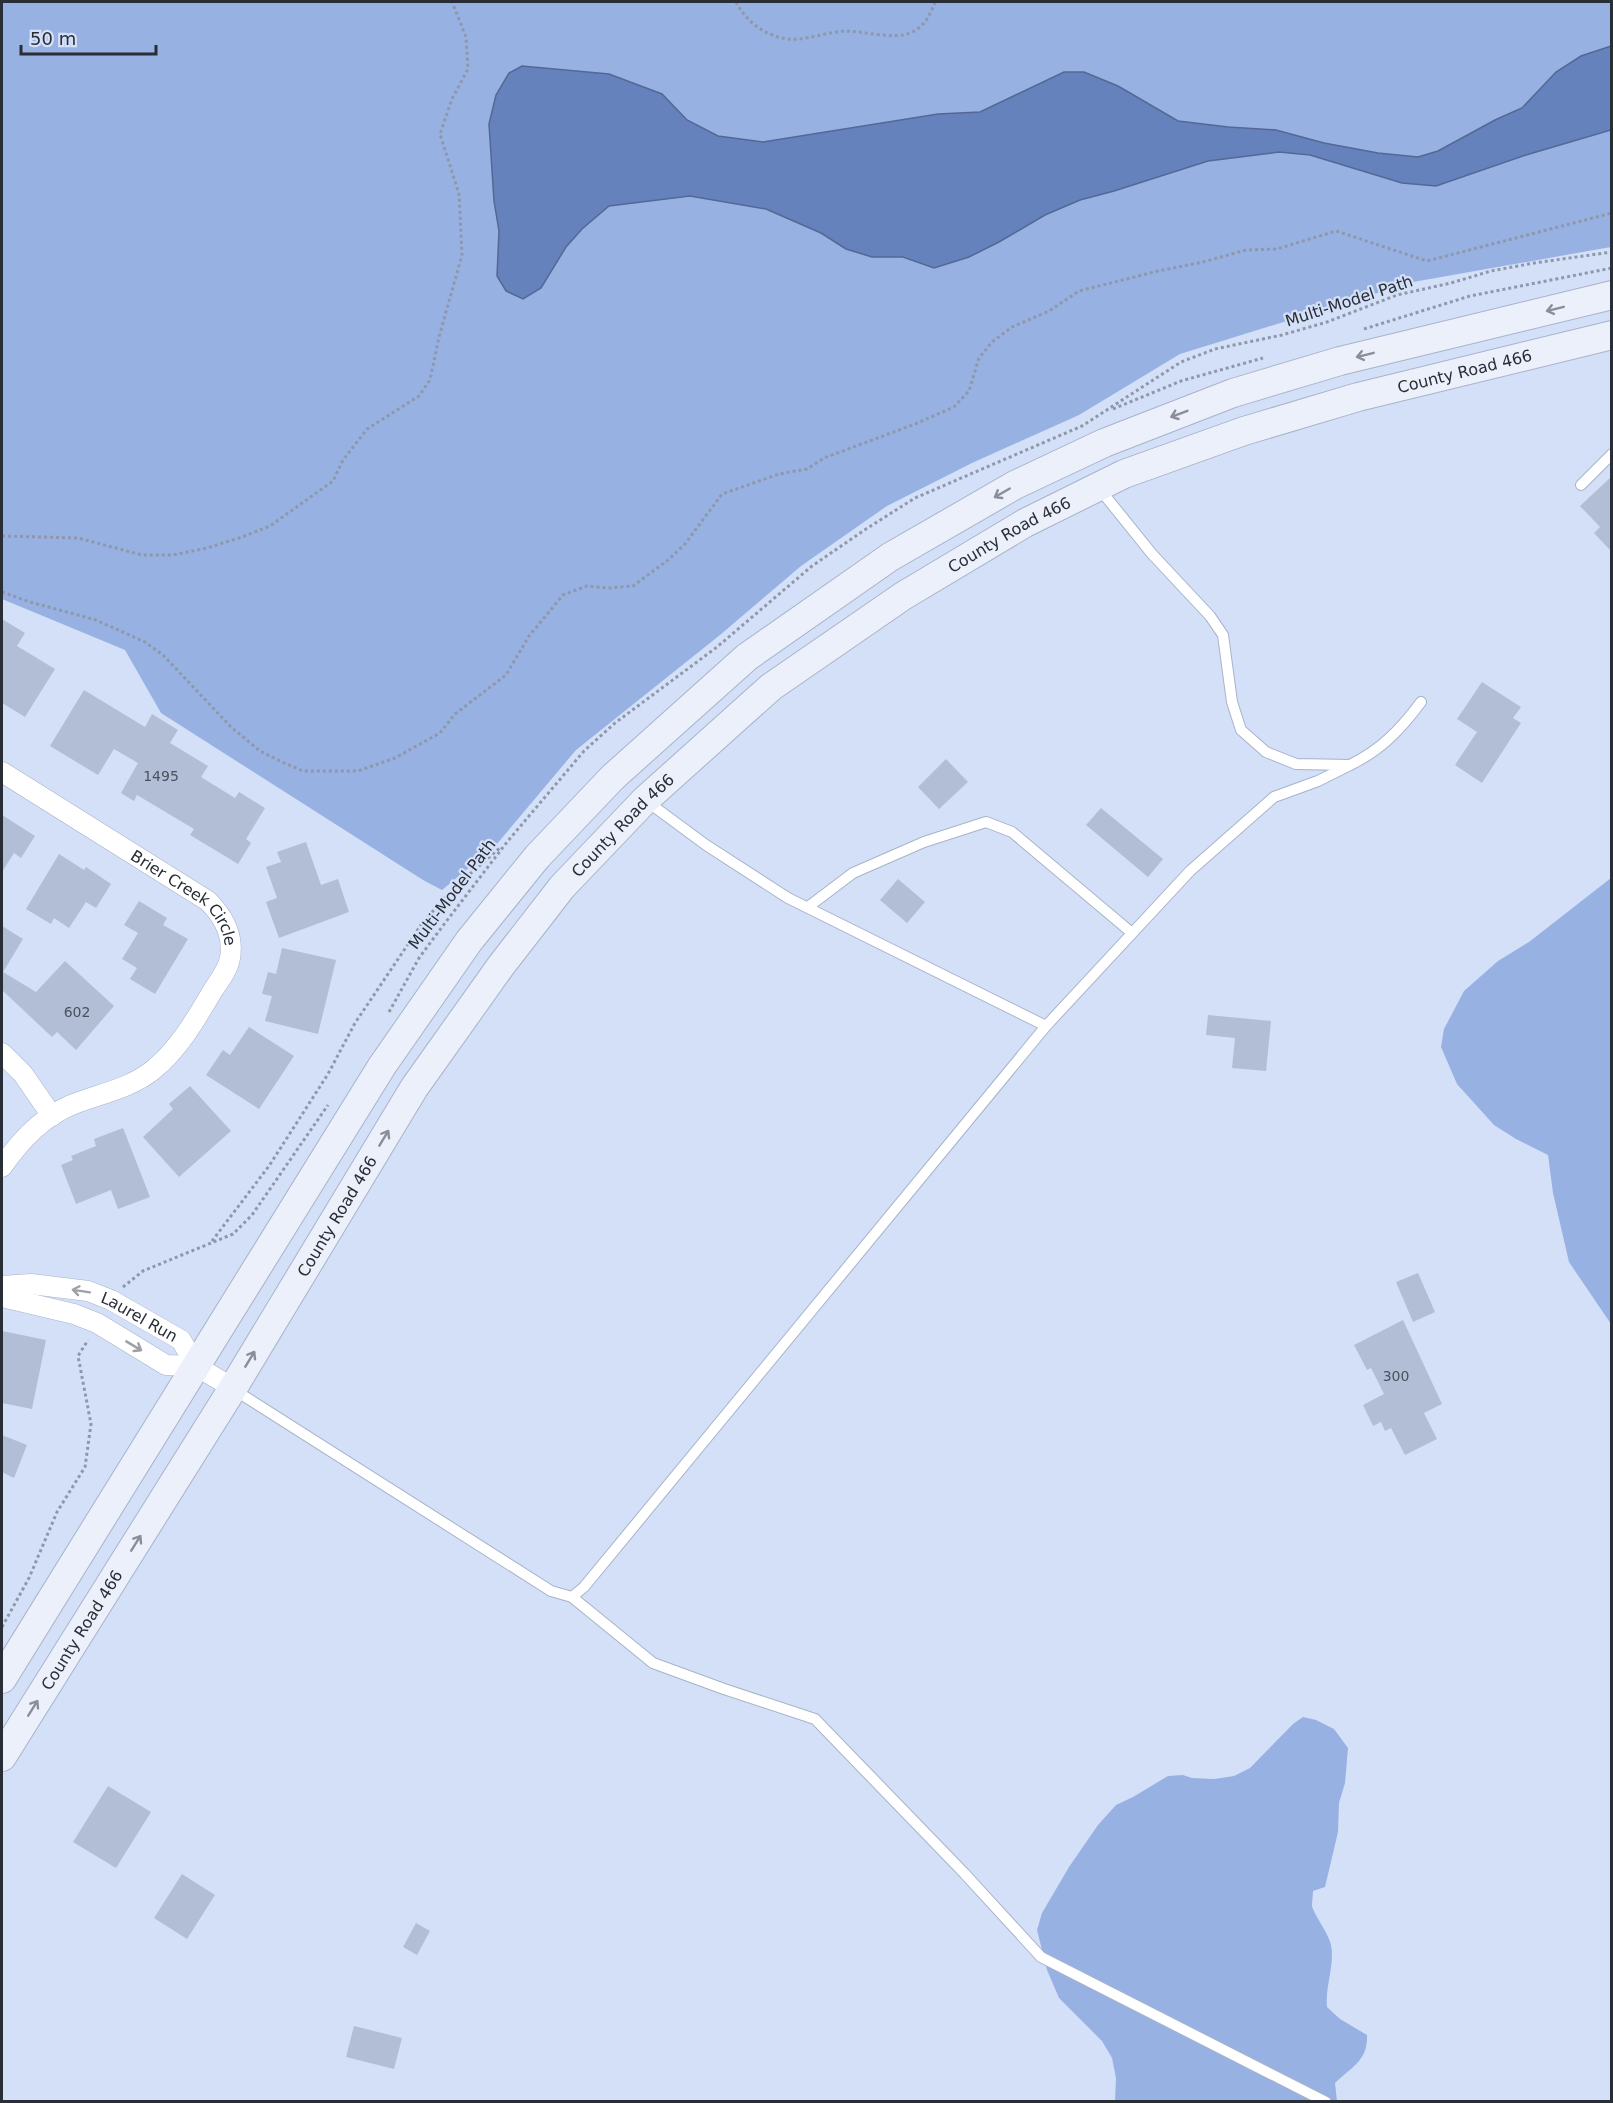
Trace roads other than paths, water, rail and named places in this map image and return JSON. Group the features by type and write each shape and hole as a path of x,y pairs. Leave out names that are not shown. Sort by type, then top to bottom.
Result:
{"main road":[{"path":"2,1679 382,1066 469,941 537,857 613,777 747,657 891,557 1015,486 1104,443 1233,393 1340,361 1611,295"},
{"name":"County Road 466","path":"2,1758 232,1388 414,1088 500,967 562,887 645,800 780,681 903,596 1025,523 1124,474 1244,431 1347,400 1611,335"},
{"path":"645,800 636,787 637,768 652,742"}],"street":[{"name":"Brier Creek Circle","path":"2,772 208,901 222,915 228,930 231,958 190,1028 171,1054 131,1085 68,1106 39,1123 2,1167"},
{"path":"2,1053 23,1074 52,1116"},
{"name":"Laurel Run","path":"2,1286 31,1284 88,1291 111,1300 181,1340 196,1366"},
{"name":"Laurel Run","path":"2,1297 69,1312 97,1323 166,1365 196,1366"},
{"path":"196,1366 232,1388"}],"lane":[{"path":"1581,485 1611,454"},
{"path":"1098,487 1152,554 1210,616 1223,635 1232,702 1241,730 1266,752 1296,764 1350,765"},
{"path":"572,1597 584,1587 1046,1026 1190,870 1274,797 1318,781 1371,755 1409,719 1421,702"},
{"path":"645,800 706,845 788,898 1046,1026"},
{"path":"808,907 853,873 924,842 986,822 1012,832 1132,933"},
{"path":"232,1388 551,1591 572,1597 653,1663 815,1719 964,1873 1041,1957 1326,2102"}]}
